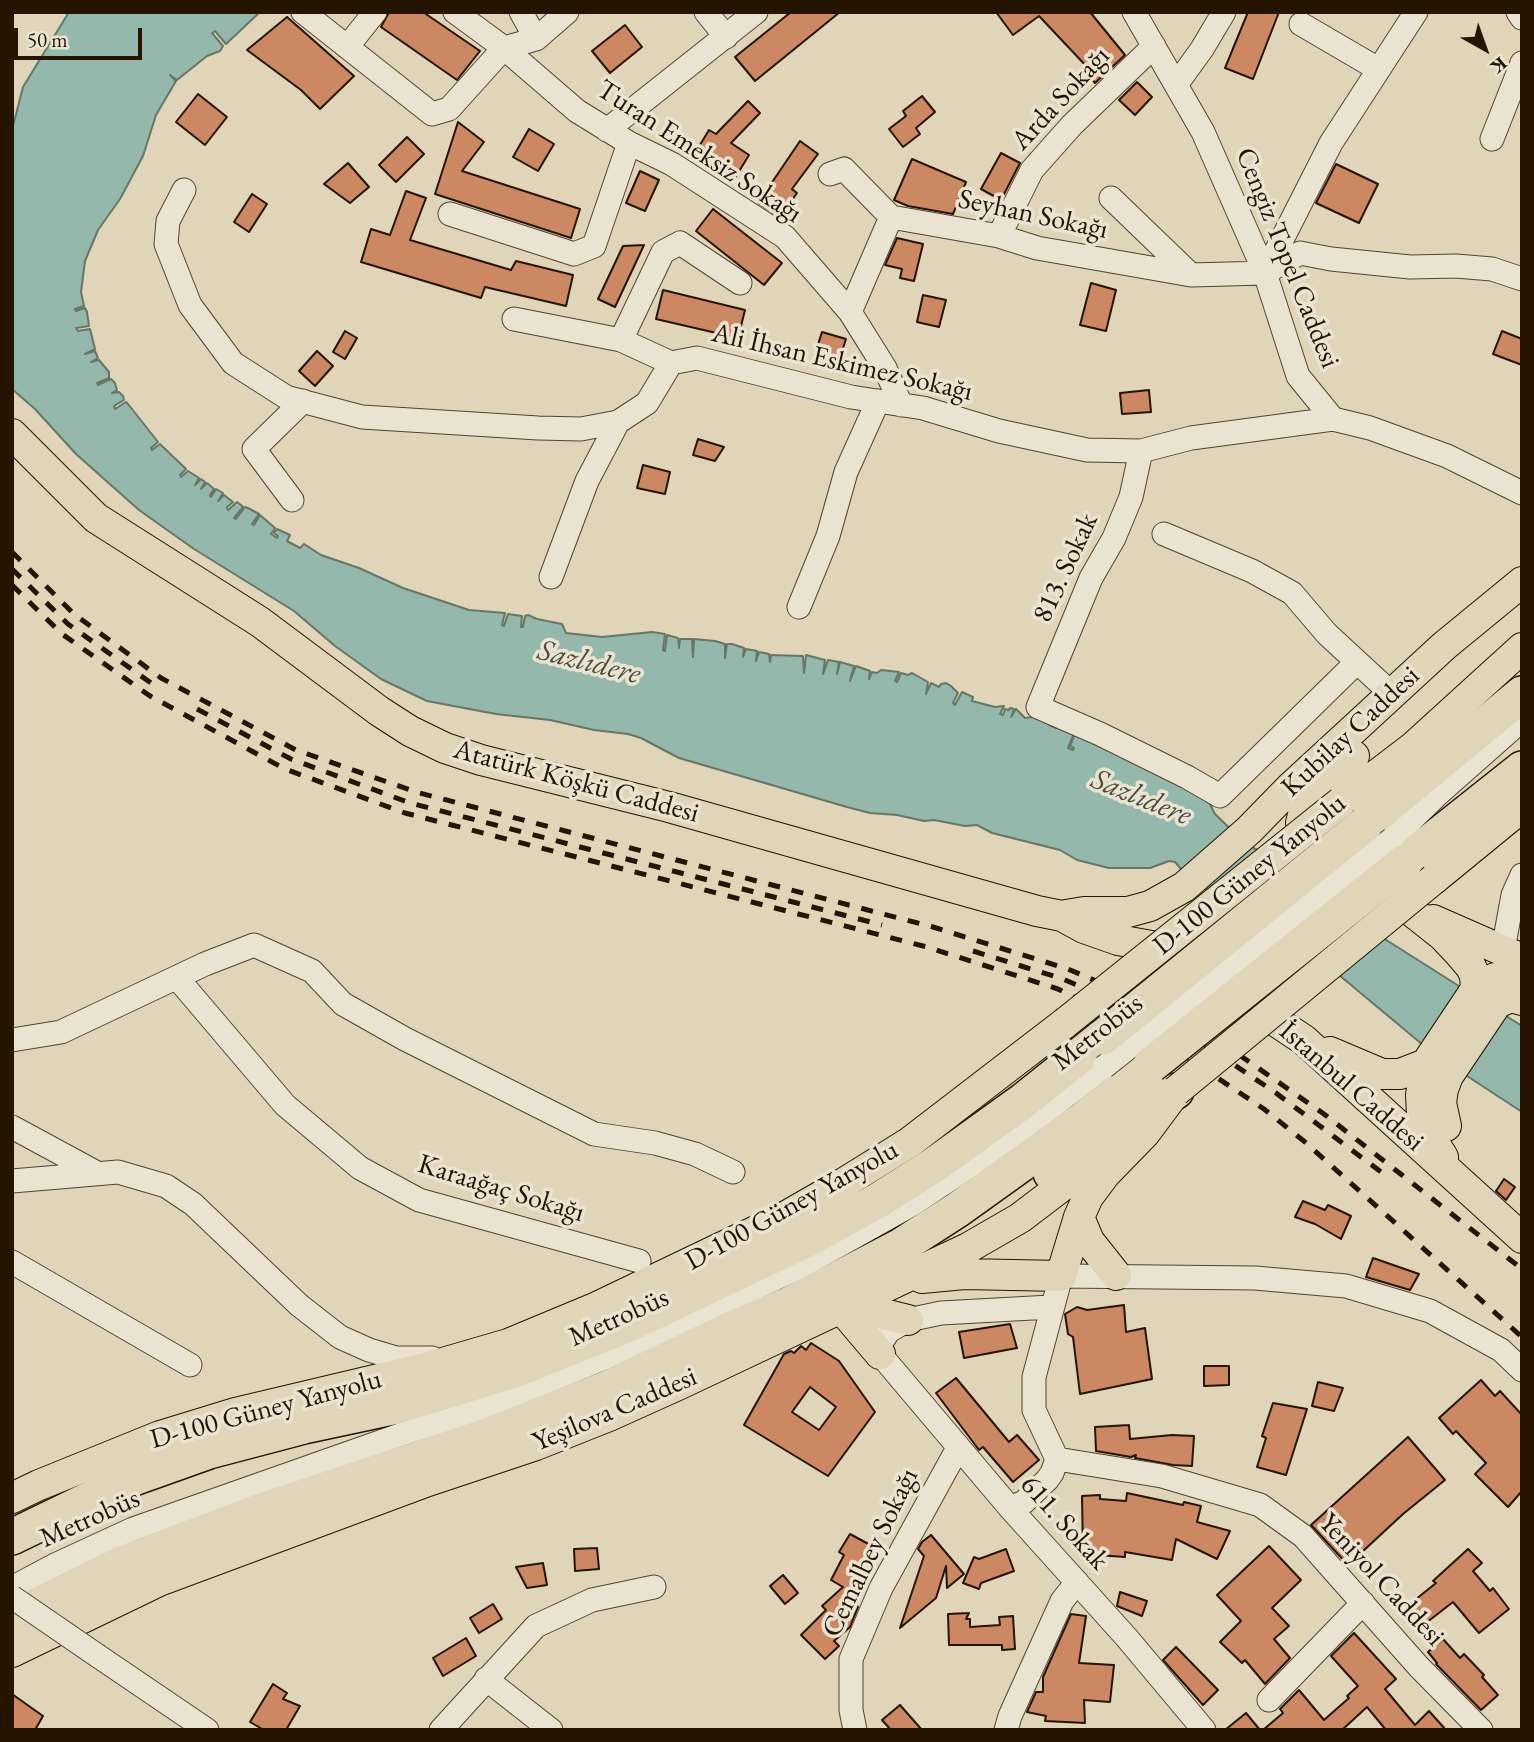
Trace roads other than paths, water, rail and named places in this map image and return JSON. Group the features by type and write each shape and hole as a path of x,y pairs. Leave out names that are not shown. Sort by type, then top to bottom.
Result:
{"highway":[{"path":"12,1618 112,1568 155,1551 267,1509 487,1436 572,1402 790,1304 901,1246 1039,1152 1151,1065 1376,832 1522,694"},
{"path":"12,1537 136,1477 223,1447 393,1407 520,1368 629,1324 812,1237 934,1165 1023,1101 1103,1052 1376,832 1522,769"},
{"path":"790,1304 830,1291 924,1252 977,1224 1088,1146 1176,1091"}],"main road":[{"name":"Atatürk Köşkü Caddesi","path":"12,434 96,518 260,622 379,711 445,748 481,761 669,807 1062,916"},
{"name":"Kubilay Caddesi","path":"1062,916 1084,912 1128,912 1150,906 1184,887 1249,831 1291,787 1444,646 1522,582"},
{"name":"Kubilay Caddesi","path":"1301,822 1305,807 1312,797 1522,603"},
{"name":"D-100 Güney Yanyolu","path":"12,1498 160,1436 235,1413 508,1344 597,1307 783,1218 844,1184 910,1142 1065,1023 1376,832 1412,748 1522,648"},
{"path":"900,1281 964,1274 1061,1276 1088,1197 1145,1133 1176,1091 1522,807"},
{"path":"1249,831 1270,824 1301,822 1443,936 1471,967 1475,976 1498,997"},
{"path":"1062,916 1084,928 1118,940 1168,949 1167,933 1184,887"},
{"path":"1413,912 1512,955"},
{"name":"İstanbul Caddesi","path":"1168,949 1304,1040 1487,1208 1519,1231"},
{"path":"1498,997 1494,978 1516,978 1522,981"},
{"path":"1487,1208 1436,1148 1427,1132 1421,1095 1437,1070 1498,997"},
{"path":"1304,1040 1382,1074 1437,1070"},
{"name":"Yeşilova Caddesi","path":"12,1652 159,1581 609,1416 900,1281 968,1248 1020,1218 1109,1149 1176,1091"},
{"path":"1079,1217 1089,1241 1116,1275"},
{"path":"841,1308 856,1307 908,1320"},
{"path":"841,1308 880,1354"}],"street":[{"path":"303,12 432,114 449,109 504,48 536,39 566,12"},
{"path":"347,47 375,12"},
{"name":"Turan Emeksiz Sokağı","path":"455,12 504,48 577,111 629,143 673,164 785,237 850,312 885,368 901,405"},
{"path":"521,12 536,39"},
{"path":"706,12 726,37"},
{"path":"607,130 756,12"},
{"name":"Cengiz Topel Caddesi","path":"1134,12 1203,132 1265,274 1298,376 1334,419"},
{"path":"1176,85 1224,12"},
{"path":"1265,274 1331,143 1416,12"},
{"path":"1518,12 1522,18"},
{"path":"1301,24 1378,69"},
{"name":"Arda Sokağı","path":"999,236 1032,170 1072,125 1154,46"},
{"path":"1492,139 1522,63"},
{"path":"450,214 574,254 594,246 629,143"},
{"path":"830,174 844,169 891,217 850,312"},
{"name":"Ali İhsan Eskimez Sokağı","path":"184,190 168,221 166,244 191,305 233,363 286,397 362,417 581,429 618,422 647,403 671,363 697,358 851,397 923,408 999,431 1087,450 1141,451 1191,438 1334,419"},
{"path":"1111,198 1191,275"},
{"name":"Seyhan Sokağı","path":"891,217 999,236 1037,248 1191,275 1265,274"},
{"path":"621,341 663,252 680,243 740,283"},
{"path":"1265,274 1300,253 1410,267 1456,266 1492,269 1522,279"},
{"path":"514,319 621,341 671,363"},
{"path":"292,500 254,449 303,401"},
{"path":"799,607 828,536 846,472 877,401"},
{"path":"1334,419 1370,428 1447,456 1522,493"},
{"path":"551,577 587,481 618,422"},
{"name":"813. Sokak","path":"1141,451 1131,497 1114,538 1091,578 1038,707 1100,734 1220,796 1356,663"},
{"path":"1164,534 1252,571 1292,593 1327,634 1392,694"},
{"path":"1376,832 1436,796 1522,720"},
{"path":"1376,832 1449,799 1522,740"},
{"path":"1512,955 1513,895 1522,875"},
{"path":"12,1040 61,1032 205,964 254,945 312,971 343,1004 385,1028 594,1134 655,1143 695,1154 733,1172"},
{"name":"Karaağaç Sokağı","path":"178,979 285,1105 360,1168 419,1200 639,1261"},
{"name":"Metrobüs","path":"12,1588 133,1529 411,1431 477,1411 636,1345 781,1276 913,1204 1009,1140 1103,1052"},
{"path":"16,1130 97,1173"},
{"path":"12,1181 118,1172 166,1186 192,1204 299,1305 340,1337 396,1358 467,1356"},
{"path":"12,1262 190,1365"},
{"path":"1010,1508 1024,1502 1047,1479 1057,1459 1034,1410 1034,1377 1061,1276 1255,1278 1346,1286 1430,1311 1501,1350 1522,1370"},
{"path":"880,1354 882,1341 889,1331 908,1320 941,1313 1051,1307"},
{"name":"611. Sokak","path":"880,1354 958,1448 1204,1730"},
{"name":"Cemalbey Sokağı","path":"855,1730 851,1710 851,1659 881,1588 958,1448"},
{"name":"Yeniyol Caddesi","path":"1057,1459 1162,1476 1260,1505 1303,1536 1419,1667 1481,1730"},
{"path":"1006,1730 1062,1601 1077,1582"},
{"path":"441,1730 536,1626 592,1600 654,1587"},
{"path":"12,1597 207,1730"},
{"path":"1269,1700 1363,1603"},
{"path":"486,1679 551,1730"}],"water":[{"name":"Sazlıdere","path":"69,12 260,12 226,44 215,31 212,33 223,46 220,51 207,56 177,80 170,75 176,81 156,115 143,156 120,199 98,230 85,261 81,292 84,306 75,309 85,308 87,312 89,326 76,328 78,331 90,329 95,349 85,354 95,351 98,358 91,362 99,360 109,372 109,378 97,383 98,385 111,379 117,390 112,393 119,392 123,396 124,400 114,406 115,409 126,402 128,404 158,442 152,450 160,444 186,469 181,477 188,471 199,478 195,485 201,479 205,482 201,489 207,483 214,489 211,497 216,489 223,493 218,501 224,495 233,502 227,507 228,510 237,502 241,505 243,507 234,518 236,519 245,507 248,508 259,514 252,524 254,525 260,515 275,528 271,534 277,538 274,533 277,529 290,535 287,541 300,548 304,544 321,555 359,568 403,588 469,610 505,613 504,626 508,614 522,616 521,627 528,615 562,624 566,633 602,637 652,632 665,634 663,650 665,651 667,635 678,638 679,648 680,639 692,639 693,657 694,639 715,641 725,644 725,658 727,644 744,648 743,657 746,649 757,651 756,661 759,652 769,654 770,662 771,655 803,656 804,673 806,655 825,660 823,674 828,660 839,662 837,674 840,662 854,666 850,681 856,666 870,671 869,679 872,672 881,670 899,672 895,681 897,682 901,673 912,673 928,682 926,694 931,683 939,687 946,683 951,686 958,693 953,703 955,705 962,692 973,697 972,701 995,707 1004,706 1000,714 1003,715 1005,709 1014,709 1011,717 1016,709 1025,718 1045,718 1048,724 1056,728 1076,728 1068,748 1074,748 1070,746 1077,729 1192,788 1246,844 1265,854 1301,886 1522,1026 1522,1112 1435,1055 1339,975 1256,921 1219,893 1195,885 1175,862 1169,861 1150,868 1109,868 1077,860 1060,850 992,833 977,825 924,821 847,807 679,758 628,734 427,701 381,679 335,646 294,611 194,549 139,510 76,454 35,409 12,389 13,126 23,87"}],"railway":[{"path":"12,552 74,614 161,678 296,750 416,792 933,927 1068,969 1192,1022 1324,1114 1522,1269"},
{"path":"12,569 68,624 151,683"},
{"path":"12,585 62,634 150,696 285,769 405,813 927,947 1058,989 1171,1047 1264,1109 1305,1142 1522,1337"},
{"path":"197,709 291,759 410,803 882,925"},
{"path":"973,951 1063,979 1184,1031 1276,1093 1381,1172"}]}
